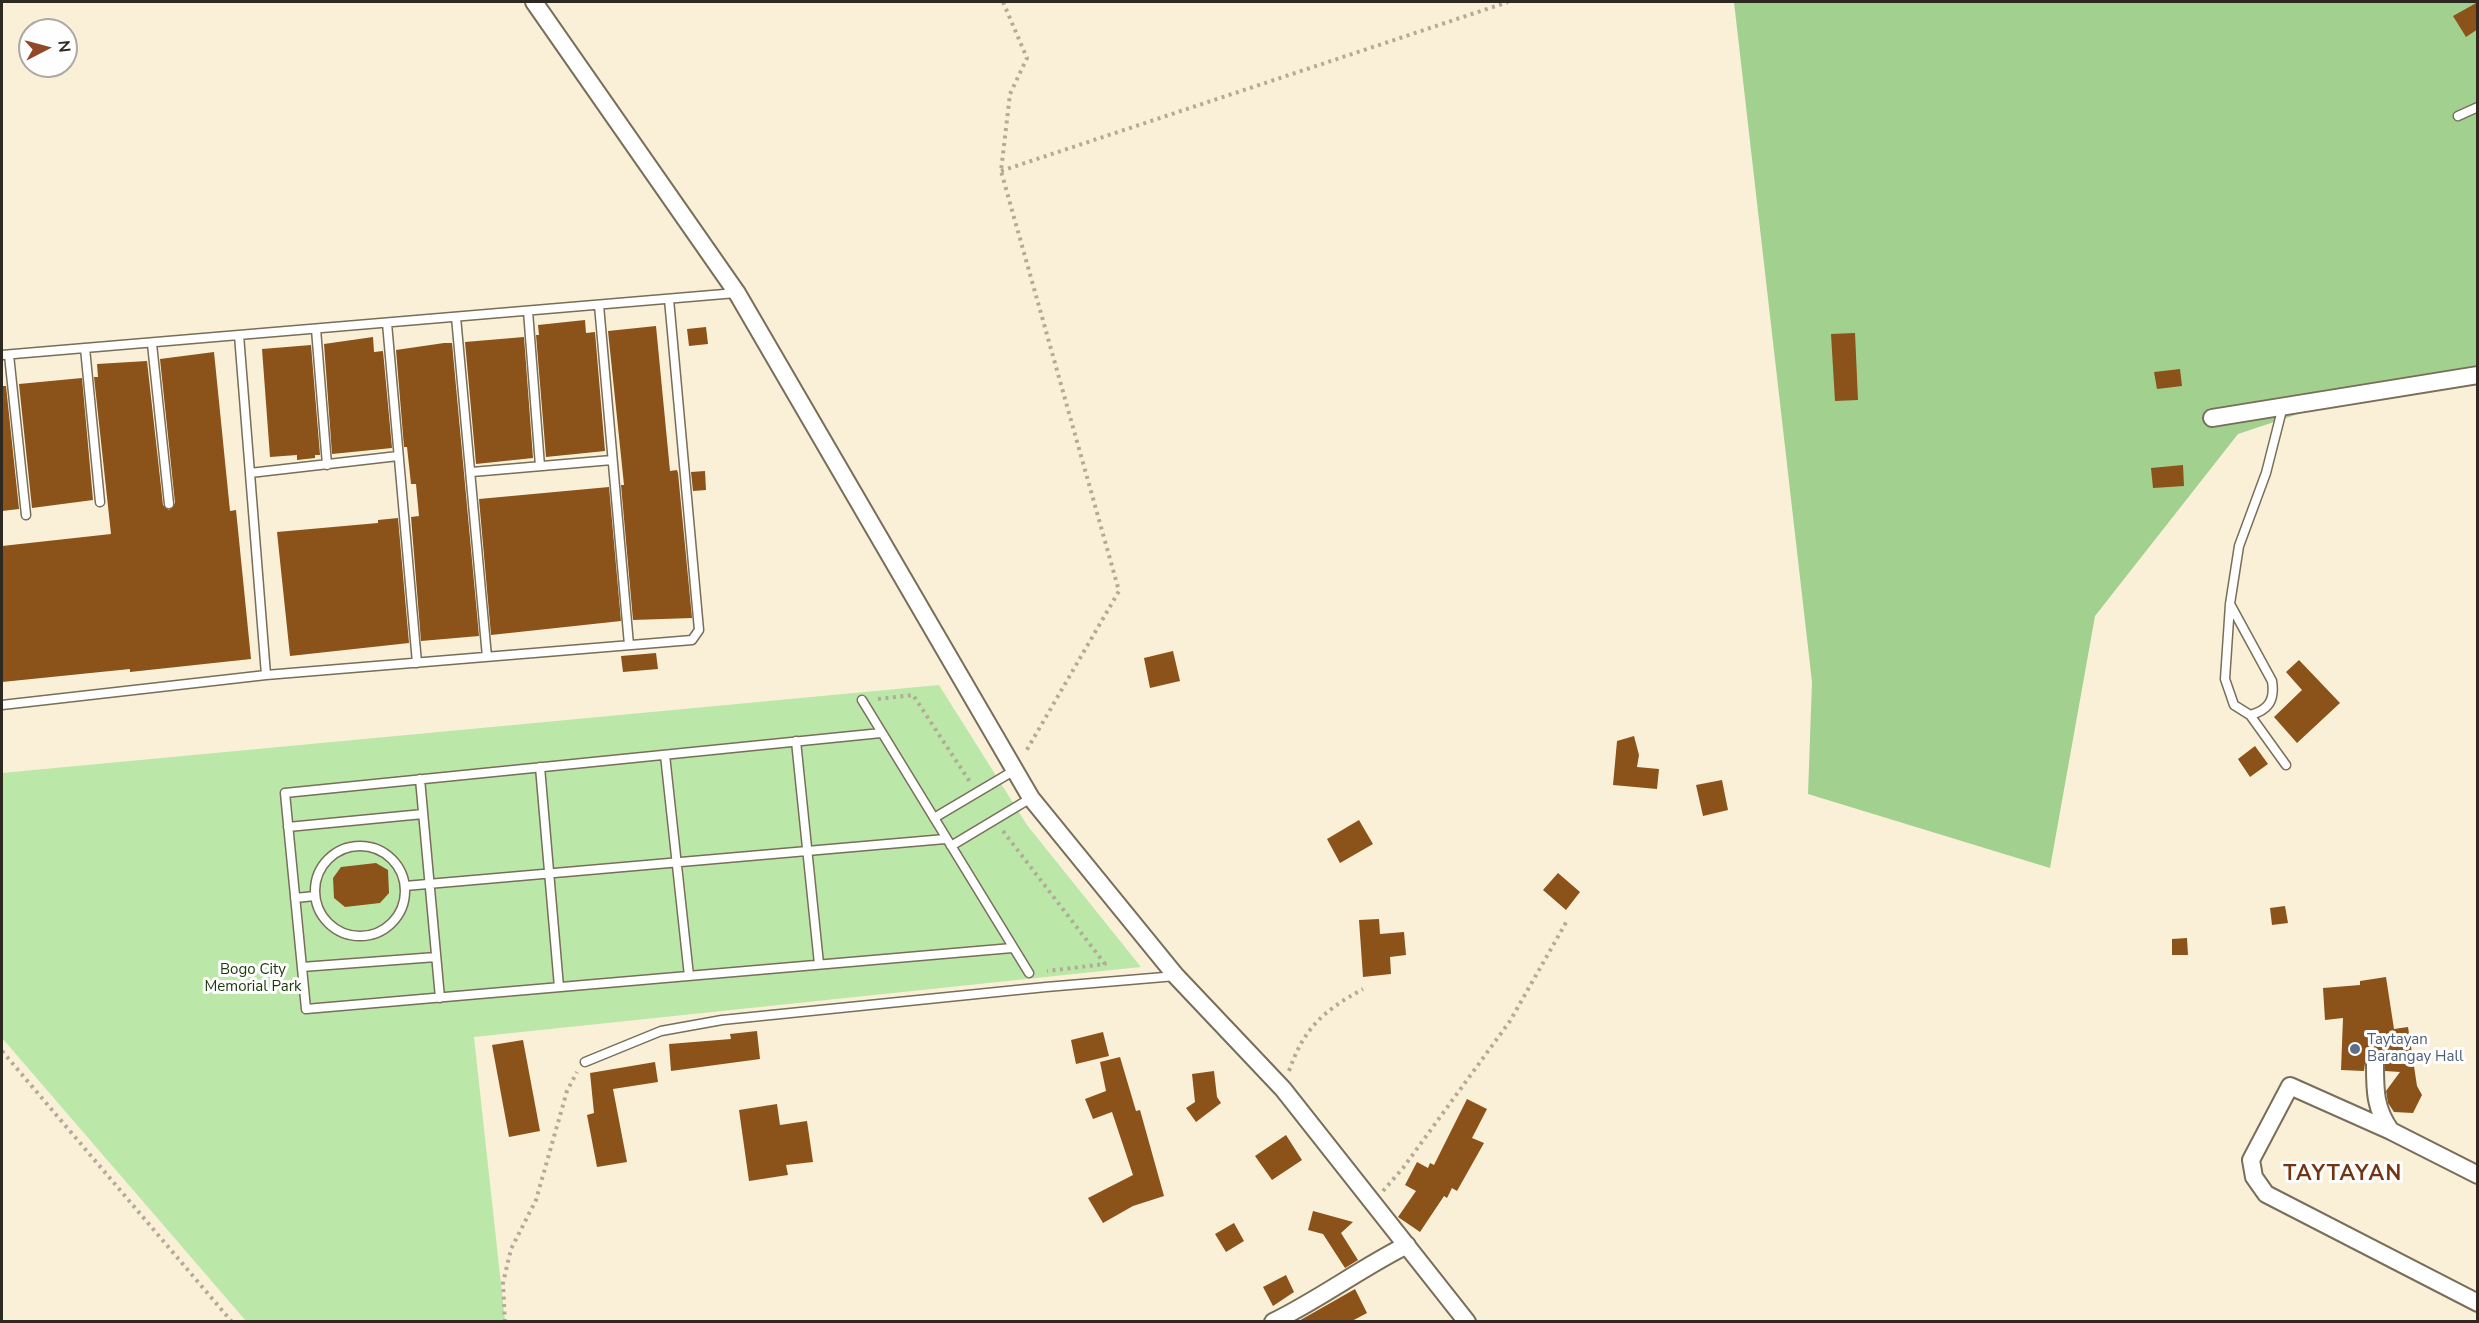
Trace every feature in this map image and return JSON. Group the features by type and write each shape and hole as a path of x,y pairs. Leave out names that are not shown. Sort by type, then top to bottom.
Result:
{"street":[{"path":"534,2 737,293 1031,798 1176,976 1283,1089 1467,1322"},
{"path":"2212,418 2478,375"},
{"path":"2375,1061 2376,1105 2381,1118 2391,1131"},
{"path":"2478,1175 2391,1131 2290,1086 2251,1160 2254,1176 2266,1194 2478,1303"},
{"path":"1273,1322 1343,1284 1371,1263 1407,1245"}],"lane":[{"path":"2458,116 2478,107"},
{"path":"26,515 5,355 737,293"},
{"path":"2,705 266,675 692,640 699,630 669,299"},
{"path":"599,305 629,645"},
{"path":"528,311 540,466"},
{"path":"456,317 488,657"},
{"path":"387,323 417,663"},
{"path":"316,329 327,465"},
{"path":"238,335 266,675"},
{"path":"152,344 169,504"},
{"path":"85,348 100,502"},
{"path":"2283,406 2266,473 2240,546 2230,604 2224,679 2234,705 2250,715 2286,765"},
{"path":"250,473 398,456"},
{"path":"472,472 612,460"},
{"path":"2230,604 2272,681 2274,695 2270,705 2259,713 2250,715"},
{"path":"862,700 1029,973"},
{"path":"881,733 285,793 306,1009 1012,948"},
{"path":"796,741 819,964"},
{"path":"665,755 689,976"},
{"path":"540,767 559,987"},
{"path":"934,818 1015,770"},
{"path":"420,779 440,998"},
{"path":"405,886 807,851 948,843 995,820 1031,798"},
{"path":"288,826 423,814"},
{"path":"355,845 376,848 394,860 402,872 405,886 405,900 400,913 391,924 379,932 366,936 351,935 333,926 319,910 315,896 316,881 325,862 341,849 355,845"},
{"path":"295,898 315,896"},
{"path":"302,967 436,957"},
{"path":"585,1062 661,1031 722,1020 1176,976"}],"path":[{"path":"1003,2 1027,57 1010,94 1001,171 1119,591 1015,770"},
{"path":"1001,171 1508,2"},
{"path":"862,700 913,695 977,793"},
{"path":"995,820 1105,964 1029,973"},
{"path":"1373,1202 1403,1168 1510,1021 1568,919"},
{"path":"1283,1089 1299,1042 1331,1006 1363,989"},
{"path":"2,1051 232,1322"},
{"path":"505,1322 503,1283 511,1249 536,1200 567,1091 575,1074 585,1062"}],"green space":[{"path":"1734,2 2477,2 2477,370 2376,388 2238,434 2095,616 2050,868 1808,794 1812,682"},
{"name":"Bogo City Memorial Park","path":"939,685 1027,825 1141,967 474,1037 505,1321 246,1321 2,1038 2,773"}],"building":[{"path":"2478,2 2478,29 2466,37 2453,16"},
{"path":"585,320 586,333 595,332 605,451 546,457 536,335 539,335 538,325"},
{"path":"656,326 670,471 677,470 678,473 692,618 633,620 621,485 624,485 608,331"},
{"path":"706,327 708,344 689,346 687,329"},
{"path":"1855,333 1858,400 1835,401 1831,334"},
{"path":"373,337 374,352 383,351 392,448 332,454 324,344"},
{"path":"524,337 533,458 476,464 465,342"},
{"path":"452,343 479,636 421,641 411,517 419,516 416,484 411,484 407,447 404,447 396,350"},
{"path":"311,345 320,455 315,455 315,458 297,460 297,455 270,457 262,349"},
{"path":"214,352 230,511 236,510 251,659 130,672 130,669 2,682 2,546 111,534 94,377 98,377 97,364 147,361 163,505 169,510 175,503 160,359"},
{"path":"2180,369 2182,386 2157,389 2154,372"},
{"path":"82,378 93,500 32,508 19,384"},
{"path":"2,386 6,386 19,509 2,511"},
{"path":"2183,465 2184,486 2153,488 2151,468"},
{"path":"705,471 706,490 693,491 691,472"},
{"path":"609,487 621,621 491,635 479,499"},
{"path":"398,518 409,643 290,656 277,532 378,523 378,520"},
{"path":"1173,651 1180,681 1150,688 1144,658"},
{"path":"656,653 658,669 623,672 621,656"},
{"path":"2299,660 2340,703 2297,743 2274,717 2302,690 2286,672"},
{"path":"1634,736 1639,755 1637,767 1659,769 1657,789 1613,785 1617,741"},
{"path":"2255,746 2268,764 2250,777 2238,759"},
{"path":"1722,780 1728,810 1703,816 1696,785"},
{"path":"1359,820 1373,844 1340,863 1327,839"},
{"path":"376,863 388,870 389,893 380,903 345,907 334,898 333,878 341,867"},
{"path":"1558,873 1580,892 1566,910 1543,890"},
{"path":"2285,906 2288,923 2272,925 2270,908"},
{"path":"1379,919 1380,934 1404,932 1406,955 1390,957 1391,974 1363,977 1359,920"},
{"path":"2187,938 2188,955 2172,955 2172,939"},
{"path":"2386,977 2394,1029 2408,1027 2417,1086 2422,1095 2413,1113 2394,1112 2388,1103 2386,1091 2400,1072 2385,1071 2385,1060 2381,1052 2374,1051 2366,1055 2364,1071 2341,1070 2343,1018 2325,1020 2323,988 2360,985 2360,981"},
{"path":"757,1031 760,1059 671,1071 669,1044 731,1039 730,1034"},
{"path":"1103,1032 1109,1056 1076,1064 1071,1040"},
{"path":"523,1040 540,1131 509,1137 492,1045"},
{"path":"1120,1057 1136,1111 1140,1110 1164,1196 1133,1206 1103,1223 1088,1198 1133,1175 1112,1112 1093,1119 1085,1099 1106,1091 1100,1062"},
{"path":"655,1062 658,1082 613,1089 627,1162 597,1167 587,1115 594,1113 590,1073"},
{"path":"1214,1071 1217,1097 1221,1103 1196,1122 1186,1108 1195,1102 1192,1074"},
{"path":"1467,1099 1487,1109 1472,1138 1484,1143 1457,1191 1452,1188 1447,1198 1444,1196 1420,1232 1398,1217 1416,1191 1405,1185 1417,1162 1428,1168 1430,1163 1434,1165"},
{"path":"777,1104 780,1125 807,1121 813,1162 786,1165 788,1175 749,1181 739,1110"},
{"path":"1286,1135 1302,1160 1272,1180 1255,1156"},
{"path":"1313,1211 1353,1222 1341,1233 1358,1260 1345,1268 1323,1234 1308,1230"},
{"path":"1234,1223 1244,1241 1226,1252 1215,1234"},
{"path":"1286,1275 1294,1292 1273,1306 1263,1287"},
{"path":"1355,1289 1367,1313 1350,1322 1297,1322"}],"place":[{"name":"Taytayan Barangay Hall","path":"2355,1049"}],"district":[{"name":"TAYTAYAN","path":"2343,1175"}]}
